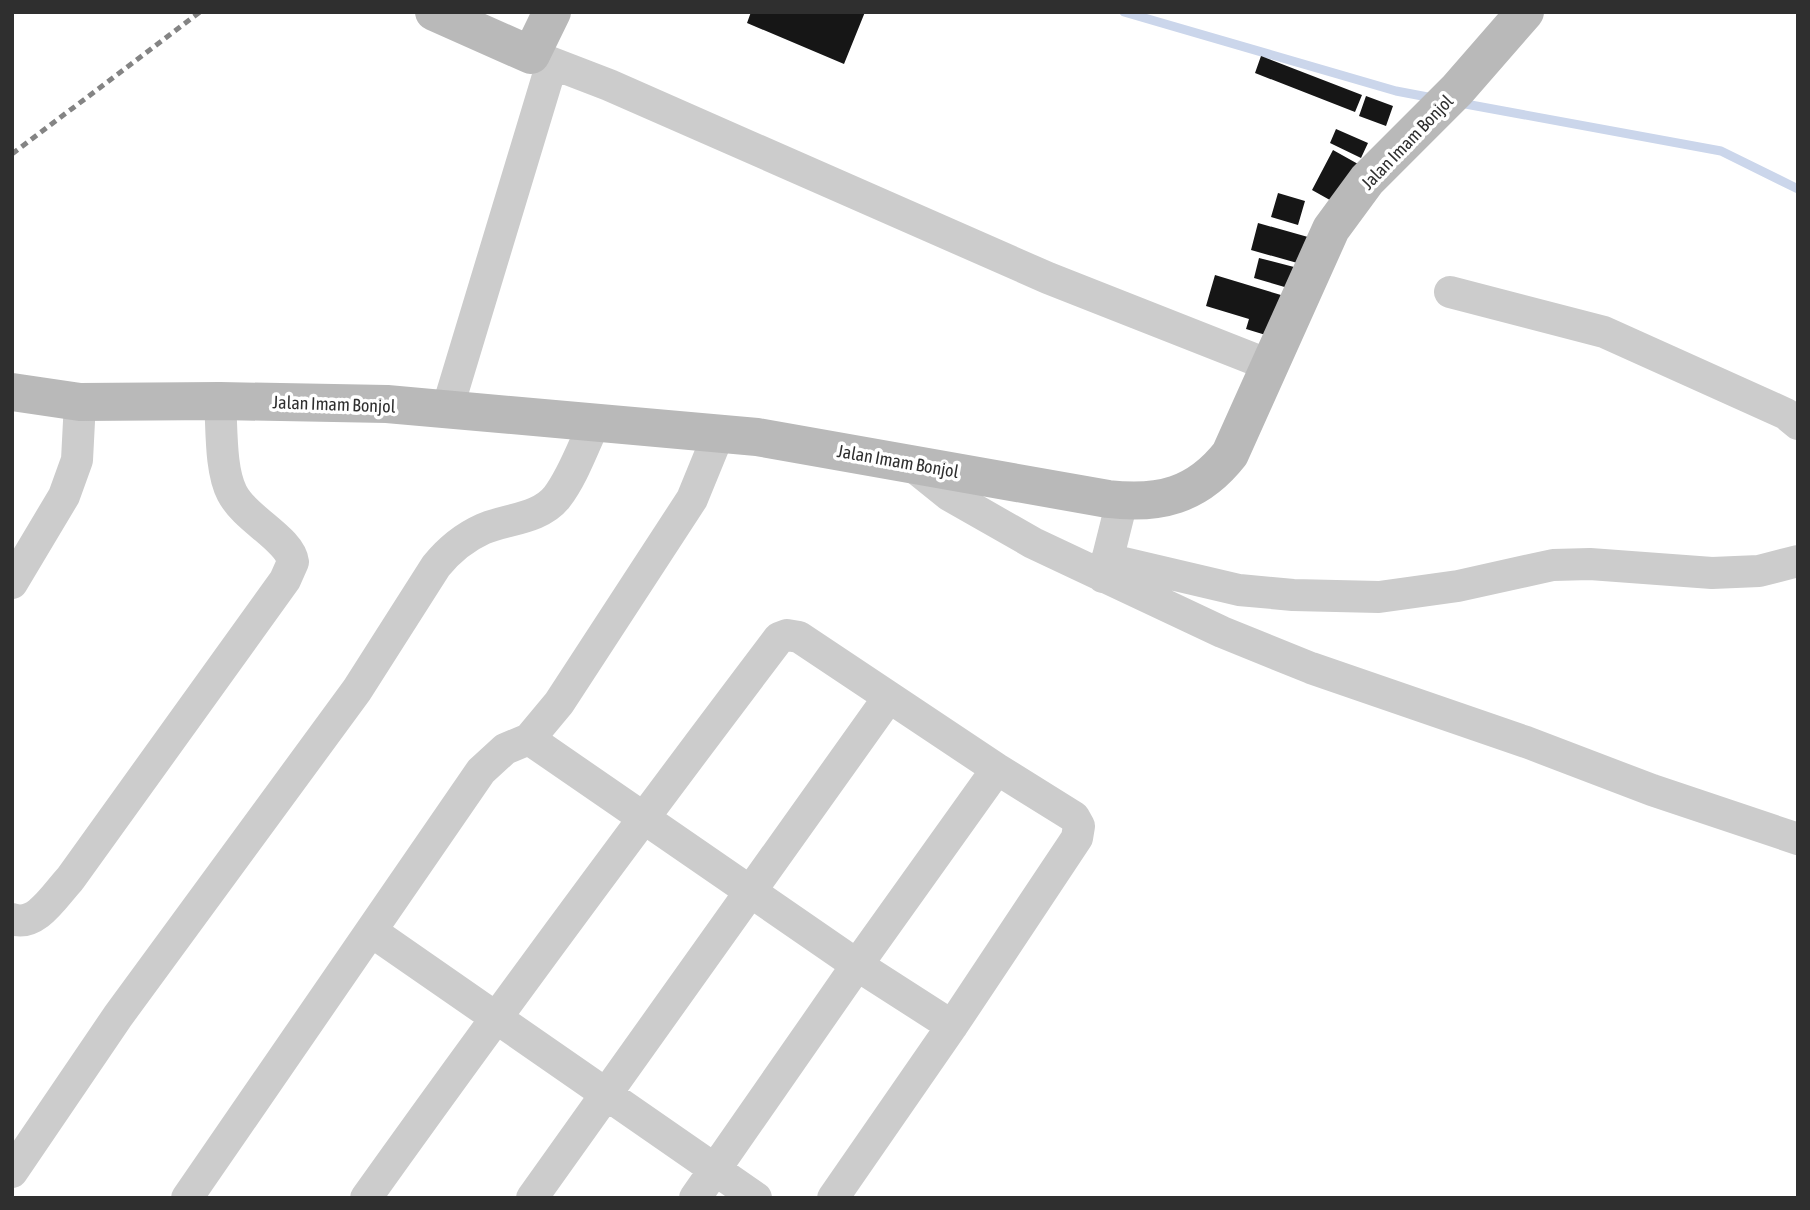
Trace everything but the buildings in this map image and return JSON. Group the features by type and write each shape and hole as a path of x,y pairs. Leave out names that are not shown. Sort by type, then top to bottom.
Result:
{"street":[{"path":"434,12 622,91 1048,278 1269,365"},
{"path":"447,410 542,59 552,12"},
{"name":"Jalan Imam Bonjol","path":"12,392 80,402 387,404 757,436 1122,501 1153,501 1178,494 1202,482 1223,462 1237,441 1331,229 1367,180 1457,90 1525,12"},
{"path":"1450,292 1604,332 1786,414 1798,424"},
{"path":"12,919 19,921 34,918 70,879 285,580 293,562 287,545 254,521 231,493 225,475 220,401"},
{"path":"12,583 64,496 77,460 80,402"},
{"path":"12,1172 118,1016 357,690 436,566 449,550 469,536 484,528 541,510 556,499 594,424"},
{"path":"187,1198 481,771 505,749 529,739 559,703 692,499 719,433"},
{"path":"908,462 932,483 968,507 1033,544 1105,568 1239,590 1293,595 1379,597 1458,586 1553,565 1590,564 1712,573 1759,571 1798,561"},
{"path":"1105,568 1122,501"},
{"path":"1105,568 1222,632 1311,668 1526,742 1652,790 1798,839"},
{"path":"366,1198 643,817 779,639 787,635 799,637 1074,817 1079,825 1077,838 952,1026 832,1198"},
{"path":"532,1198 889,697"},
{"path":"529,739 857,965 952,1026"},
{"path":"695,1198 997,769"},
{"path":"371,931 756,1198"}],"waterway":[{"path":"1124,12 1396,91 1433,98"},
{"path":"1460,103 1721,151 1798,189"}],"railway":[{"path":"12,154 200,12"}]}
